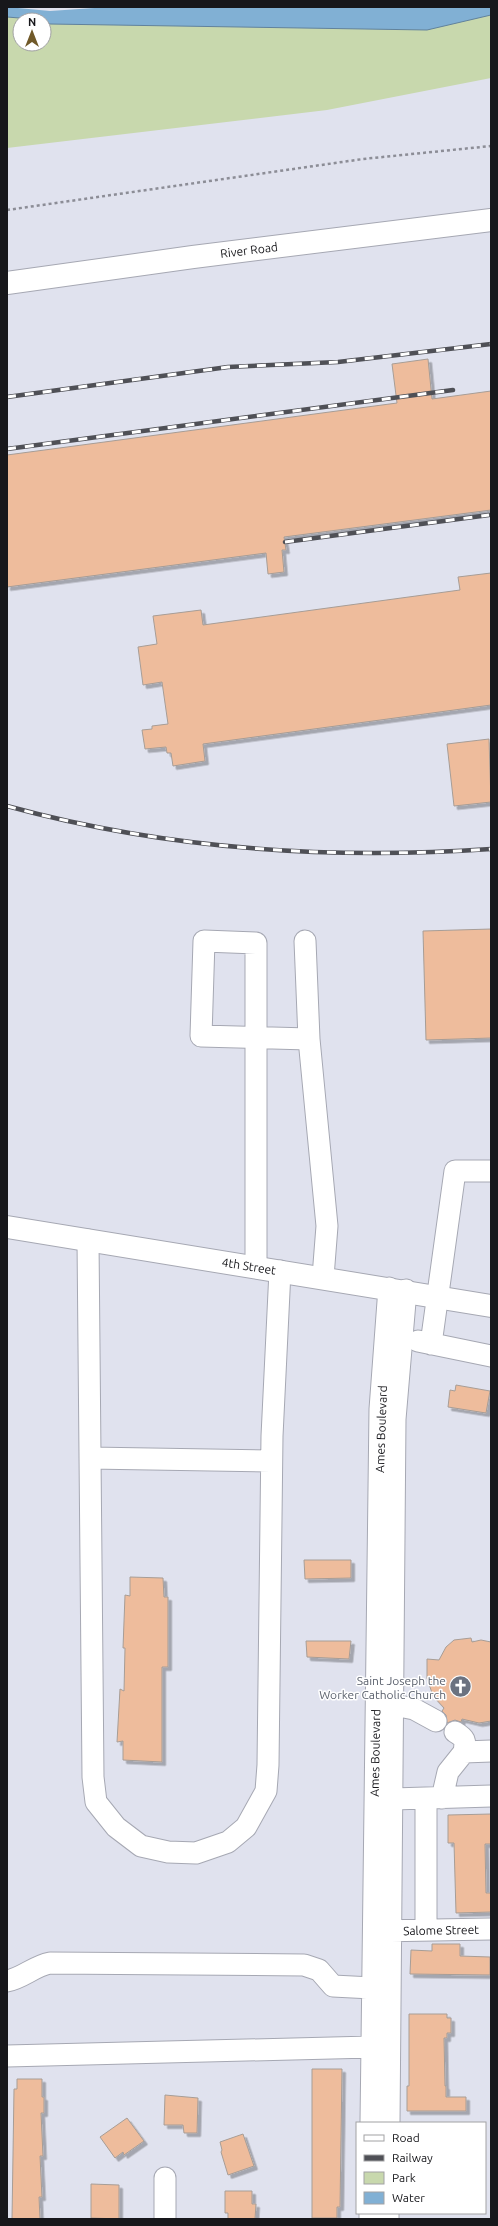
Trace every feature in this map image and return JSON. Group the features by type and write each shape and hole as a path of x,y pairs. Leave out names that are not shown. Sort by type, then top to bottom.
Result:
{"main road":[{"name":"River Road","path":"7,283 193,257 491,220"},
{"name":"4th Street","path":"7,1227 398,1289 491,1306"}],"street":[{"path":"256,1267 256,1038 256,943 204,941 201,1036 256,1038 309,1039"},
{"path":"305,941 309,1039 327,1226 324,1277"},
{"path":"431,1344 455,1171 491,1171"},
{"path":"7,1227 7,1234"},
{"path":"88,1240 93,1777 96,1802 116,1827 142,1846 168,1852 196,1853 228,1842 246,1827 266,1791 268,1765 271,1460 280,1271"},
{"name":"Ames Boulevard","path":"371,2122 372,1988 382,1931 393,1799 395,1419 402,1338 398,1289"},
{"name":"Ames Boulevard","path":"389,2122 382,1931 380,1409 398,1289"},
{"path":"402,1338 491,1356"},
{"path":"90,1458 271,1460"},
{"path":"394,1705 414,1709 436,1721"},
{"path":"426,1930 434,1798 448,1772 464,1752 466,1741 455,1732"},
{"path":"464,1752 491,1751"},
{"path":"393,1799 491,1796"},
{"name":"Salome Street","path":"382,1931 491,1929"},
{"path":"7,1982 15,1980 39,1965 50,1963 304,1965 319,1970 333,1986 372,1988"},
{"path":"7,2056 371,2047"},
{"path":"165,2178 165,2219"}],"path":[{"path":"7,210 363,159 491,146"}],"green space":[{"path":"7,7 491,7 491,78 327,110 7,148"}],"water":[{"path":"7,7 491,7 491,15 427,30 52,24 52,12 12,12 12,17 7,17"}],"pier":[{"path":"7,7 109,7 50,11"}],"building":[{"path":"428,359 432,399 491,391 491,510 284,537 286,550 282,550 284,572 268,574 266,553 7,587 7,455 397,403 392,364"},
{"path":"491,573 491,705 203,744 205,761 173,766 171,753 167,753 166,747 145,749 142,730 152,729 152,726 168,724 162,682 143,685 138,647 157,644 153,616 201,610 203,625 460,590 458,577"},
{"path":"489,739 491,802 454,806 447,744"},
{"path":"491,929 491,1038 426,1040 423,931"},
{"path":"456,1385 490,1391 486,1413 448,1407 450,1390 455,1391"},
{"path":"304,1560 351,1560 351,1578 305,1579"},
{"path":"130,1577 163,1578 164,1597 168,1597 168,1667 162,1667 162,1762 123,1760 123,1741 117,1742 120,1689 124,1691 125,1648 123,1648 125,1595 130,1596"},
{"name":"Saint Joseph the Worker Catholic Church","path":"471,1638 472,1642 481,1640 491,1642 491,1721 479,1723 462,1719 461,1722 455,1720 447,1723 446,1715 442,1711 444,1708 433,1696 427,1678 427,1659 439,1660 446,1647 454,1640"},
{"path":"306,1641 351,1641 349,1659 307,1657"},
{"path":"491,1814 491,1844 485,1844 486,1893 491,1893 491,1912 456,1913 454,1843 448,1843 448,1815"},
{"path":"432,1944 460,1944 460,1956 490,1957 490,1975 410,1974 411,1950 432,1951"},
{"path":"409,2014 447,2014 447,2018 451,2018 451,2033 447,2033 447,2038 444,2038 446,2097 466,2097 466,2111 407,2111 407,2086 409,2086"},
{"path":"312,2069 342,2069 340,2207 337,2207 337,2218 312,2218"},
{"path":"17,2079 42,2079 44,2113 41,2113 43,2156 40,2156 42,2197 39,2197 40,2219 12,2219 14,2089 17,2089"},
{"path":"165,2095 198,2098 197,2133 184,2133 183,2125 164,2125"},
{"path":"127,2118 144,2141 124,2155 123,2152 115,2158 100,2137"},
{"path":"243,2134 254,2166 228,2175 221,2152 220,2142"},
{"path":"91,2184 119,2185 119,2219 91,2218"},
{"path":"225,2191 252,2191 252,2204 256,2204 255,2219 228,2219 228,2213 225,2213"}],"railway":[{"path":"7,397 228,367 338,362 491,344"},
{"path":"7,449 453,390"},
{"path":"285,542 489,515"},
{"path":"7,806 66,821 126,832 247,848 308,852 369,853 491,849"}],"place":[{"name":"Saint Joseph the Worker Catholic Church","path":"461,1687"}]}
